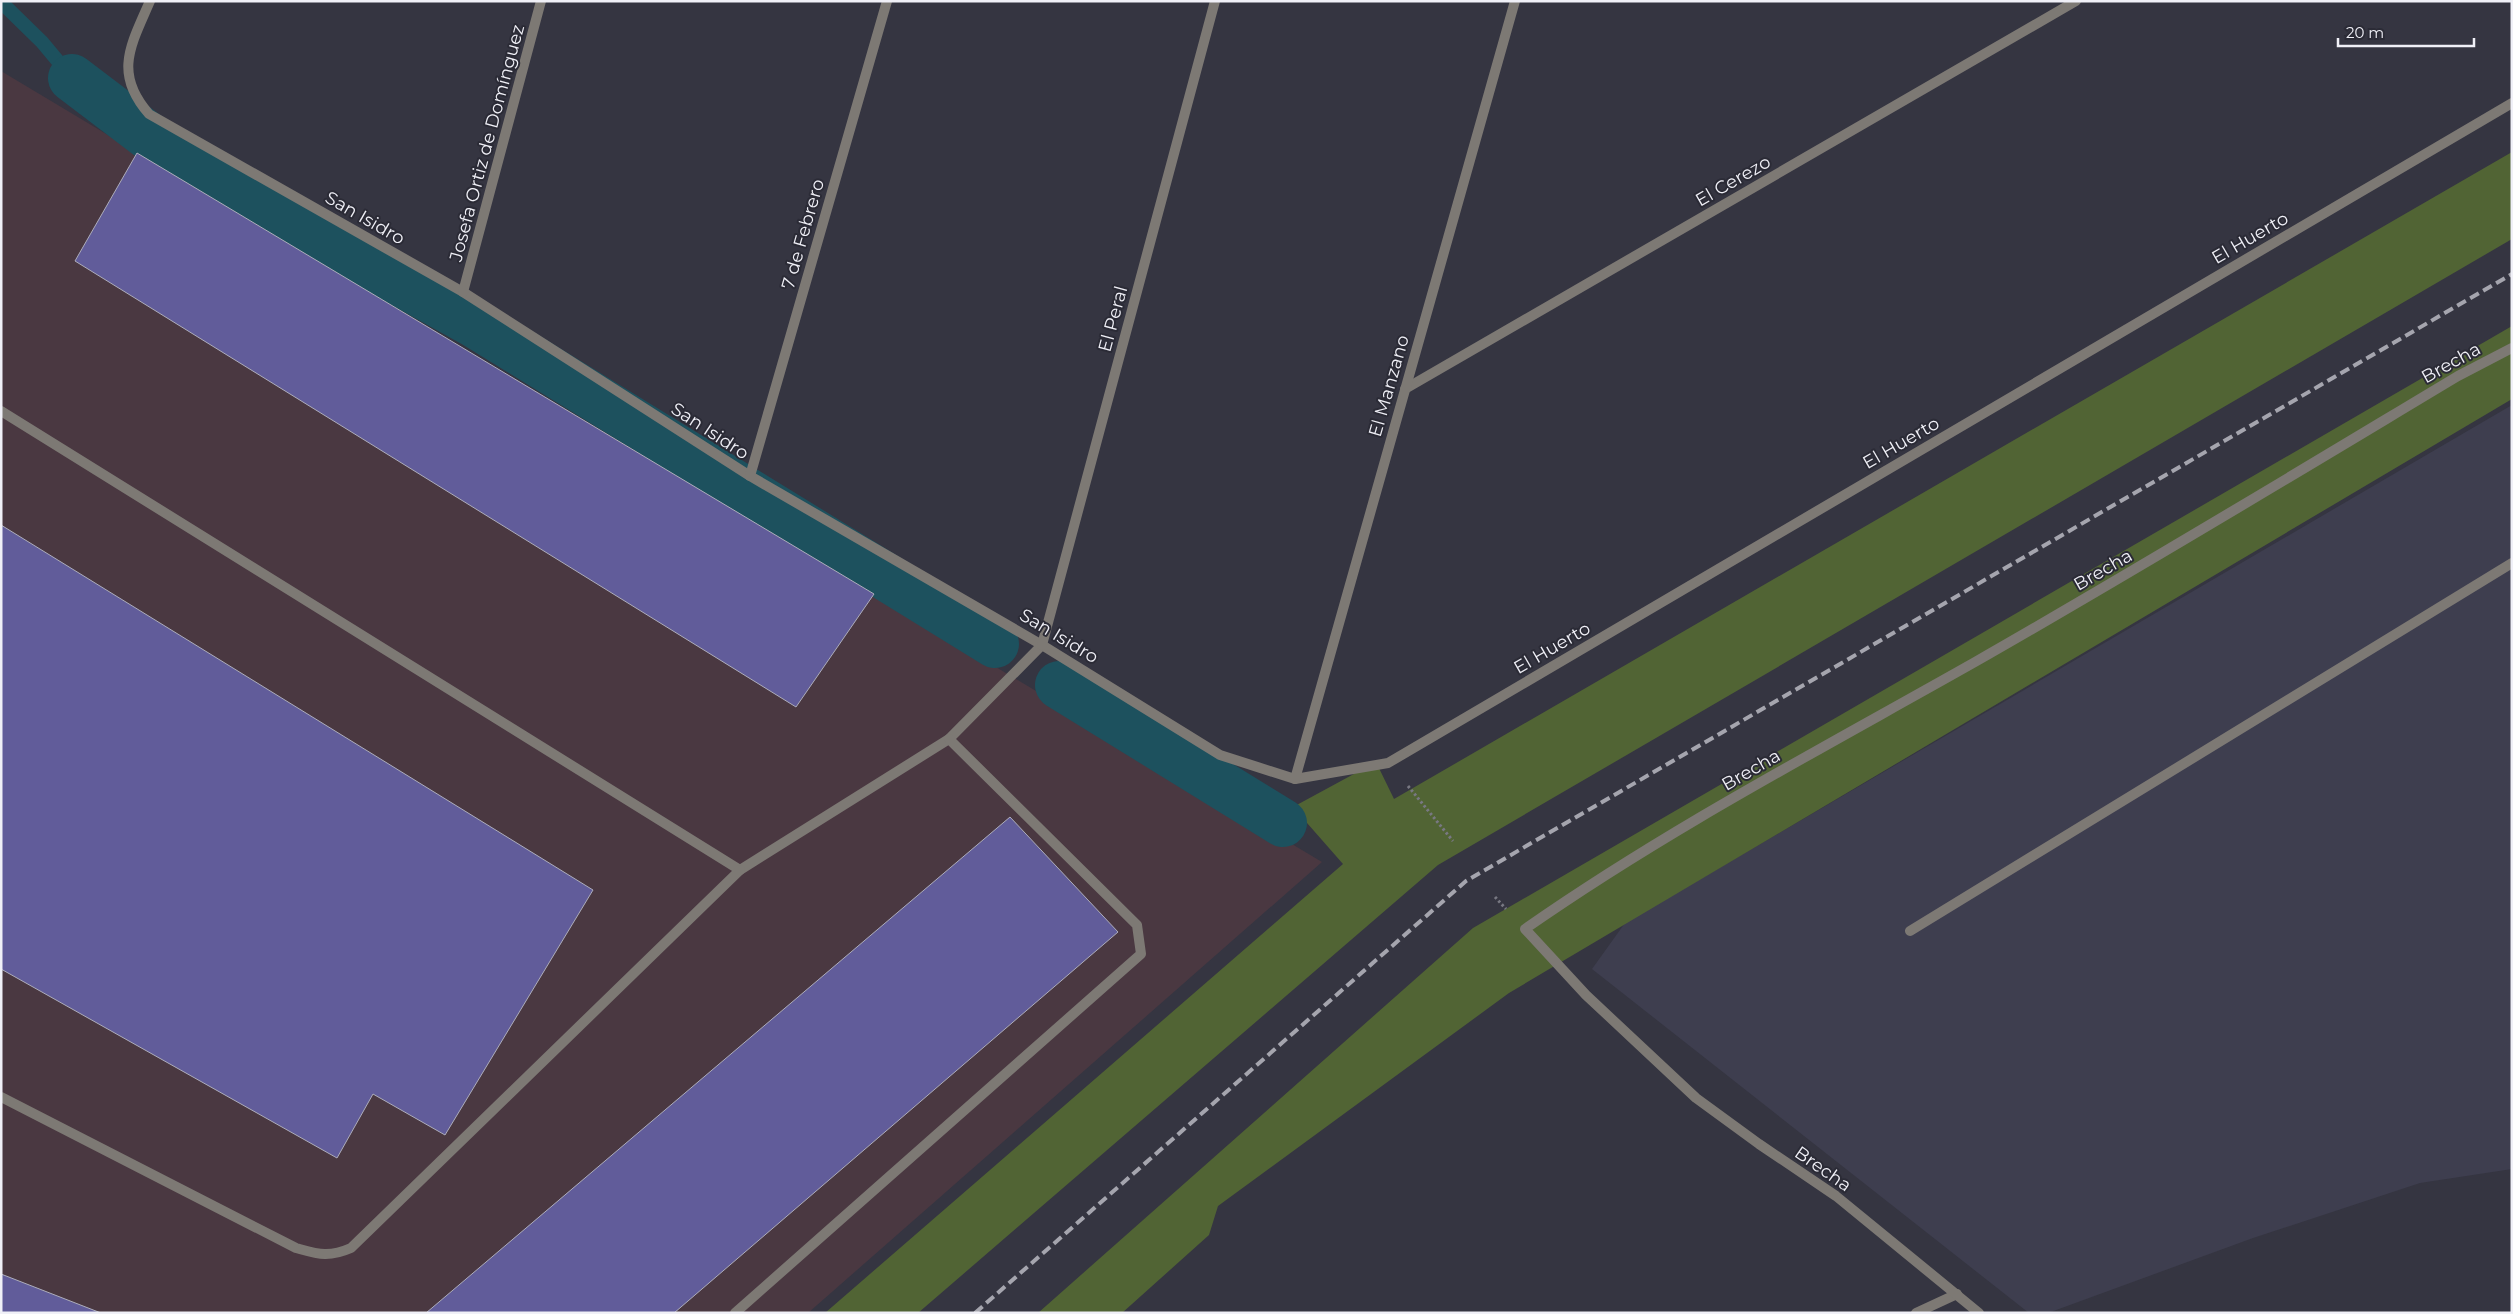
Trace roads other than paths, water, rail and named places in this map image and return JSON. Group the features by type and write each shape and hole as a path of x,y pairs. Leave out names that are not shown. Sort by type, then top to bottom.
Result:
{"street":[{"name":"San Isidro","path":"150,1 133,40 128,62 128,81 136,100 148,114 463,292 750,476 1042,645 1220,755 1295,779"},
{"name":"Josefa Ortiz de Domínguez","path":"463,292 541,1"},
{"name":"7 de Febrero","path":"750,476 887,1"},
{"name":"El Peral","path":"1042,645 1215,1"},
{"name":"El Manzano","path":"1295,779 1515,1"},
{"name":"El Cerezo","path":"1405,389 2076,1"},
{"name":"El Huerto","path":"1295,779 1388,762 2512,103"},
{"name":"Brecha","path":"1979,1313 1836,1196 1758,1144 1696,1098 1586,995 1525,930 1595,882 1708,813 2118,581 2458,376 2512,348"},
{"path":"1,411 740,870"},
{"path":"1910,931 2512,563"},
{"path":"1,1097 296,1248 336,1255 350,1248 740,870 949,739 1042,645"},
{"path":"735,1313 1141,954 1137,925 949,739"},
{"path":"1916,1313 1957,1294"}],"waterway":[{"path":"1,2 42,42 72,78"},
{"path":"72,78 180,160 475,324 995,644"},
{"path":"1059,685 1283,823"}],"railway":[{"path":"975,1313 1466,881 2512,274"}]}
